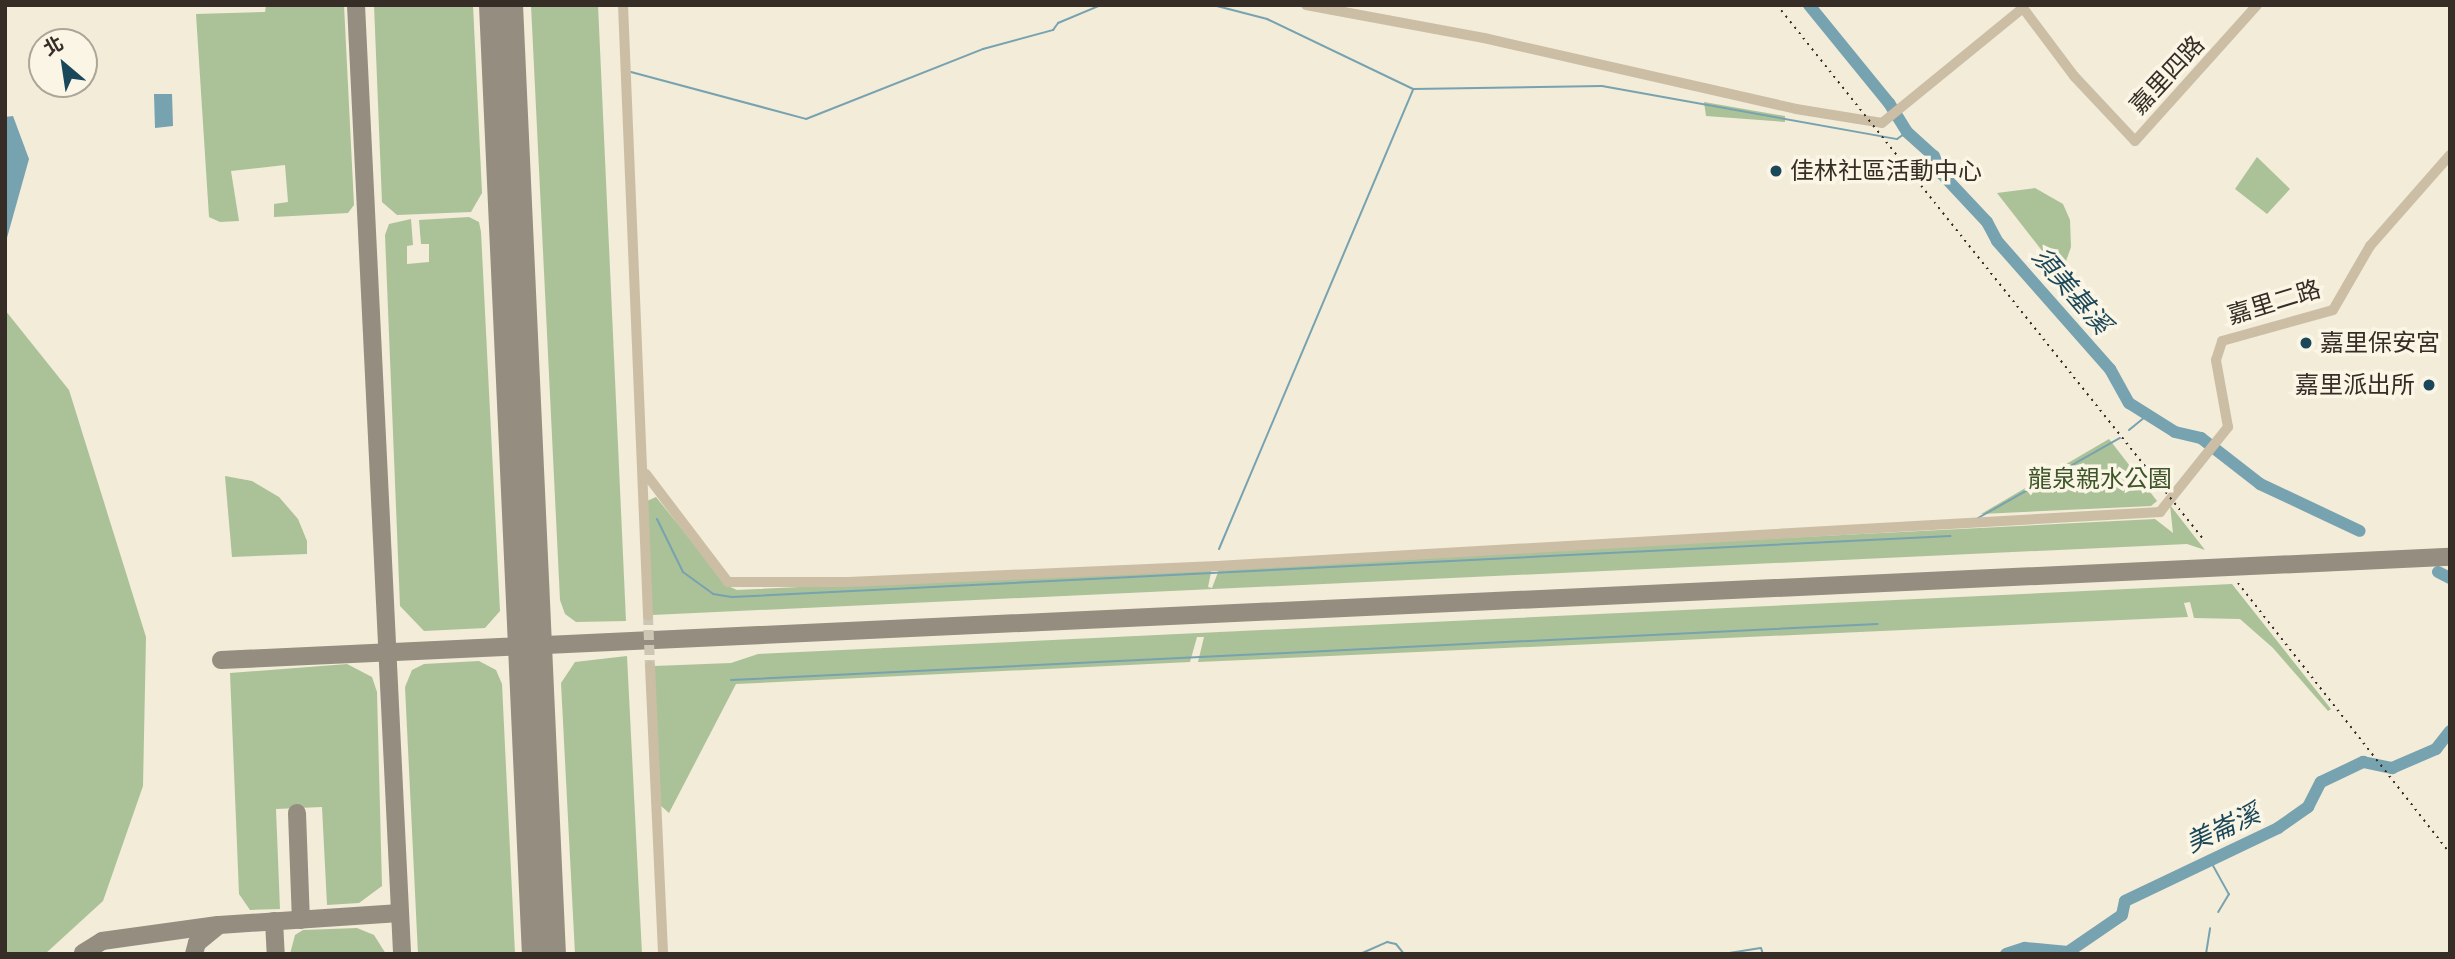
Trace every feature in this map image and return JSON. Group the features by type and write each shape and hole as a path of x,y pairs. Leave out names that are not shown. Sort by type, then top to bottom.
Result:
{"street":[{"path":"623,5 646,474 648,615"},
{"name":"嘉里四路","path":"1306,5 1640,70 1796,109 1882,123 1892,119 2023,8 2078,81 2135,141 2257,5"},
{"name":"嘉里二路","path":"646,474 729,582 848,582 2160,512 2228,428 2216,360 2222,341 2333,310 2370,246 2450,155"},
{"path":"650,666 663,954"}],"green space":[{"path":"266,5 344,5 354,205 348,213 274,217 274,204 288,202 285,165 231,171 239,221 220,222 209,217 196,14 265,12"},
{"path":"374,5 473,5 482,193 471,212 397,215 382,202"},
{"path":"531,5 598,5 626,621 576,622 565,614 560,600"},
{"path":"1704,102 1785,116 1785,122 1706,116"},
{"path":"2257,157 2290,189 2267,214 2235,189"},
{"path":"2035,188 2063,204 2070,220 2071,247 2061,275 1997,193"},
{"path":"469,217 479,222 481,232 500,611 485,628 424,631 400,606 385,235 389,224 411,219 413,245 407,246 407,264 429,262 429,244 421,244 419,220"},
{"path":"5,310 69,390 146,637 143,786 103,901 45,954 5,954"},
{"name":"龍泉親水公園","path":"2109,439 2157,501 2151,506 1981,514"},
{"path":"225,476 252,481 279,497 298,519 307,541 307,554 232,557"},
{"path":"656,497 728,586 737,590 1212,568 1208,587 1212,588 1220,567 2155,519 2173,533 2170,505 2205,550 2187,544 652,615 647,501"},
{"path":"2232,584 2331,709 2328,711 2273,648 2240,619 2194,618 2190,602 2184,603 2188,617 1198,662 1204,637 1197,637 1190,662 736,684 669,813 660,805 654,666 731,663 758,654"},
{"path":"627,656 642,954 575,954 561,683 575,662"},
{"path":"479,661 496,670 502,684 515,954 418,954 405,687 412,670 424,664"},
{"path":"347,664 372,677 377,692 382,886 359,903 327,905 322,807 276,809 280,909 250,910 239,894 230,673"},
{"path":"357,928 374,935 386,954 290,954 295,935 303,930"}],"water":[{"path":"154,94 172,94 173,126 155,128"},
{"path":"13,116 29,159 5,245 5,117"}],"waterway":[{"path":"631,72 806,119 983,49 1053,30 1058,23 1101,5"},
{"path":"1213,5 1267,19 1413,89 1602,86 1897,139 1907,132"},
{"name":"須美基溪","path":"1809,5 1889,103 1907,132 1934,156 1941,173 1987,222 1997,241 2110,369 2129,403 2175,432 2201,438 2260,484 2360,531"},
{"path":"1219,549 1413,89"},
{"path":"2129,430 2145,417"},
{"path":"1978,518 2120,438"},
{"path":"657,519 683,572 713,594 732,597 1950,536"},
{"name":"須美基溪","path":"2438,572 2450,578"},
{"path":"731,680 1878,624"},
{"name":"美崙溪","path":"2006,954 2025,948 2068,952 2122,915 2125,901 2278,828 2308,807 2321,782 2363,762 2392,768 2436,749 2450,731"},
{"path":"2211,862 2229,894 2218,912"},
{"path":"2206,954 2210,928"},
{"path":"1360,954 1387,942 1396,944 1404,954"},
{"path":"1723,954 1761,948 1763,954"},
{"path":"1642,954 1674,954"}],"taxiway":[{"path":"356,5 402,954"},
{"path":"221,660 2450,557"},
{"path":"297,813 301,920"},
{"path":"194,954 197,943 219,925 400,913"},
{"path":"274,921 276,954"},
{"path":"83,953 102,941 218,925"}],"runway":[{"path":"501,5 544,954"}],"tunnel":[{"path":"648,615 650,666"}],"railway":[{"path":"1777,5 2204,540"},
{"path":"2238,583 2450,853"}],"place":[{"name":"佳林社區活動中心","path":"1776,171"},
{"name":"嘉里保安宮","path":"2306,343"},
{"name":"嘉里派出所","path":"2429,385"}]}
